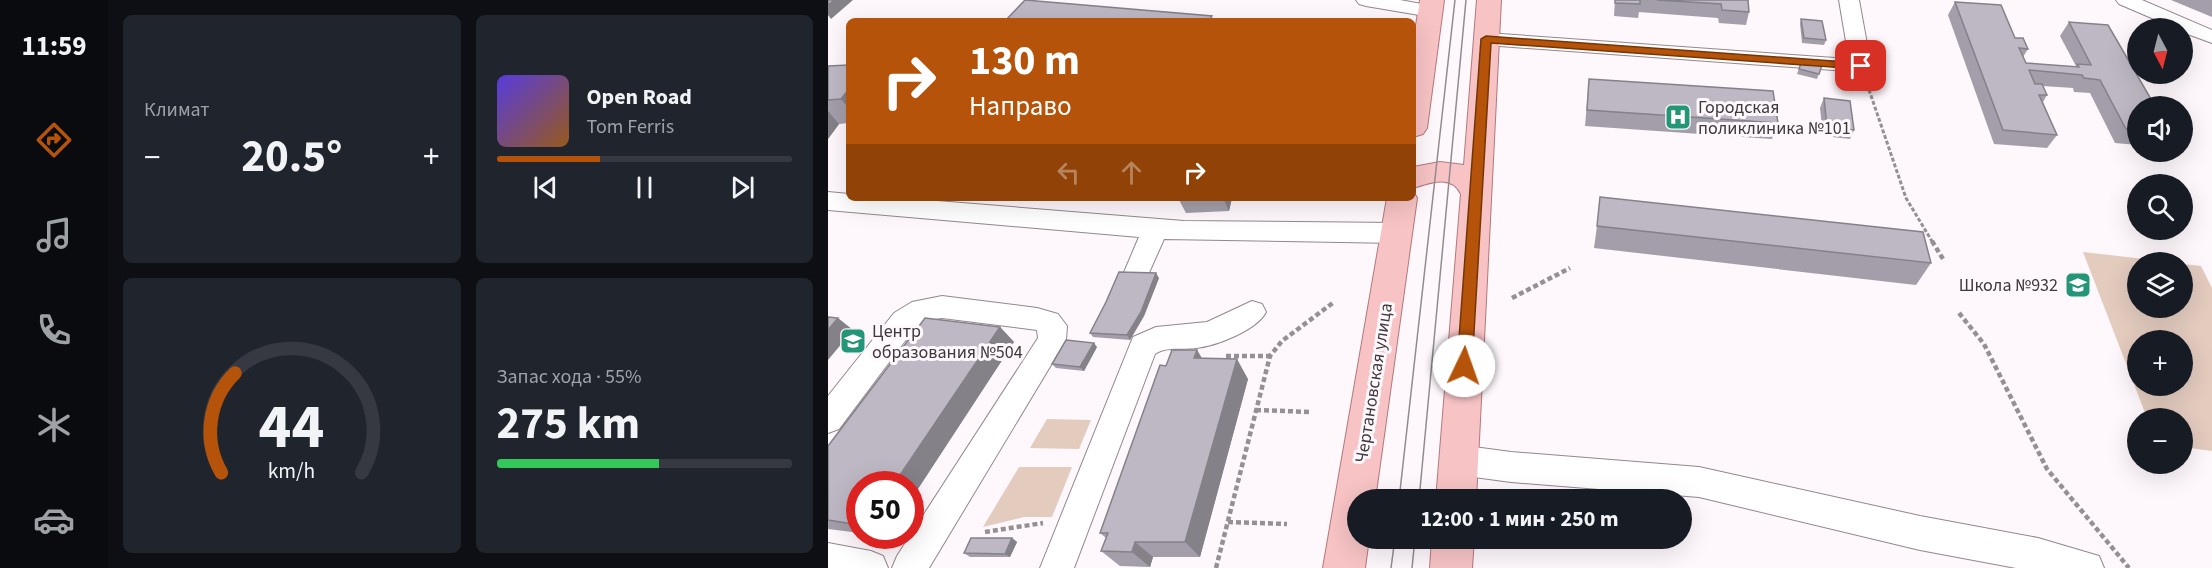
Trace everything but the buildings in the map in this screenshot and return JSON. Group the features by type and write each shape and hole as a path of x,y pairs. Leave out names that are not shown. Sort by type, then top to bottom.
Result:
{"main road":[{"path":"1457,489 1489,0"},
{"path":"1416,109 1432,5"},
{"path":"1416,176 1435,172 1461,175 1468,180 1475,192"},
{"name":"Чертановская улица","path":"1344,568 1402,201"},
{"path":"1451,568 1452,549"}],"lane":[{"path":"1366,0 1432,5"},
{"path":"1486,39 1861,66 1849,0"},
{"path":"2126,0 2212,37"},
{"path":"828,201 1155,230 1397,233"},
{"path":"1135,277 1155,230"},
{"path":"828,418 904,321 922,310 942,307 1037,319 1053,326 1052,340 909,568"},
{"path":"1057,568 1143,346 1159,338 1191,337 1211,333 1252,312"},
{"path":"1459,460 1511,467 1699,482 2040,562 2087,568"},
{"path":"828,560 871,568"}],"path":[{"path":"1861,66 1906,198 1943,259"},
{"path":"1512,298 1570,268"},
{"path":"1216,568 1270,356 1281,341 1334,302"},
{"path":"1959,313 1984,344 2047,469 2129,568"},
{"path":"1218,356 1270,356"},
{"path":"1256,410 1311,412"},
{"path":"1228,522 1287,524"},
{"path":"985,532 1034,523 1074,524"}],"shaded area":[{"path":"2083,252 2127,257 2127,318 2193,318 2193,265 2201,266 2212,288 2212,451 2193,448 2193,408 2143,408 2139,396 2193,396 2193,330 2127,330 2127,366"},
{"path":"1047,419 1091,420 1079,449 1030,448"},
{"path":"1019,467 1072,467 1052,517 1024,517 983,527"}],"tram line":[{"path":"1400,489 1455,0"},
{"path":"1420,489 1466,0"},
{"path":"1391,568 1394,549"},
{"path":"1412,568 1414,549"}],"place":[{"name":"Городская поликлиника №101","path":"1678,117"},
{"name":"Школа №932","path":"2078,285"},
{"name":"Центр образования №504","path":"853,341"}],"route":[{"path":"1464,366 1486,39 1861,66"}]}
